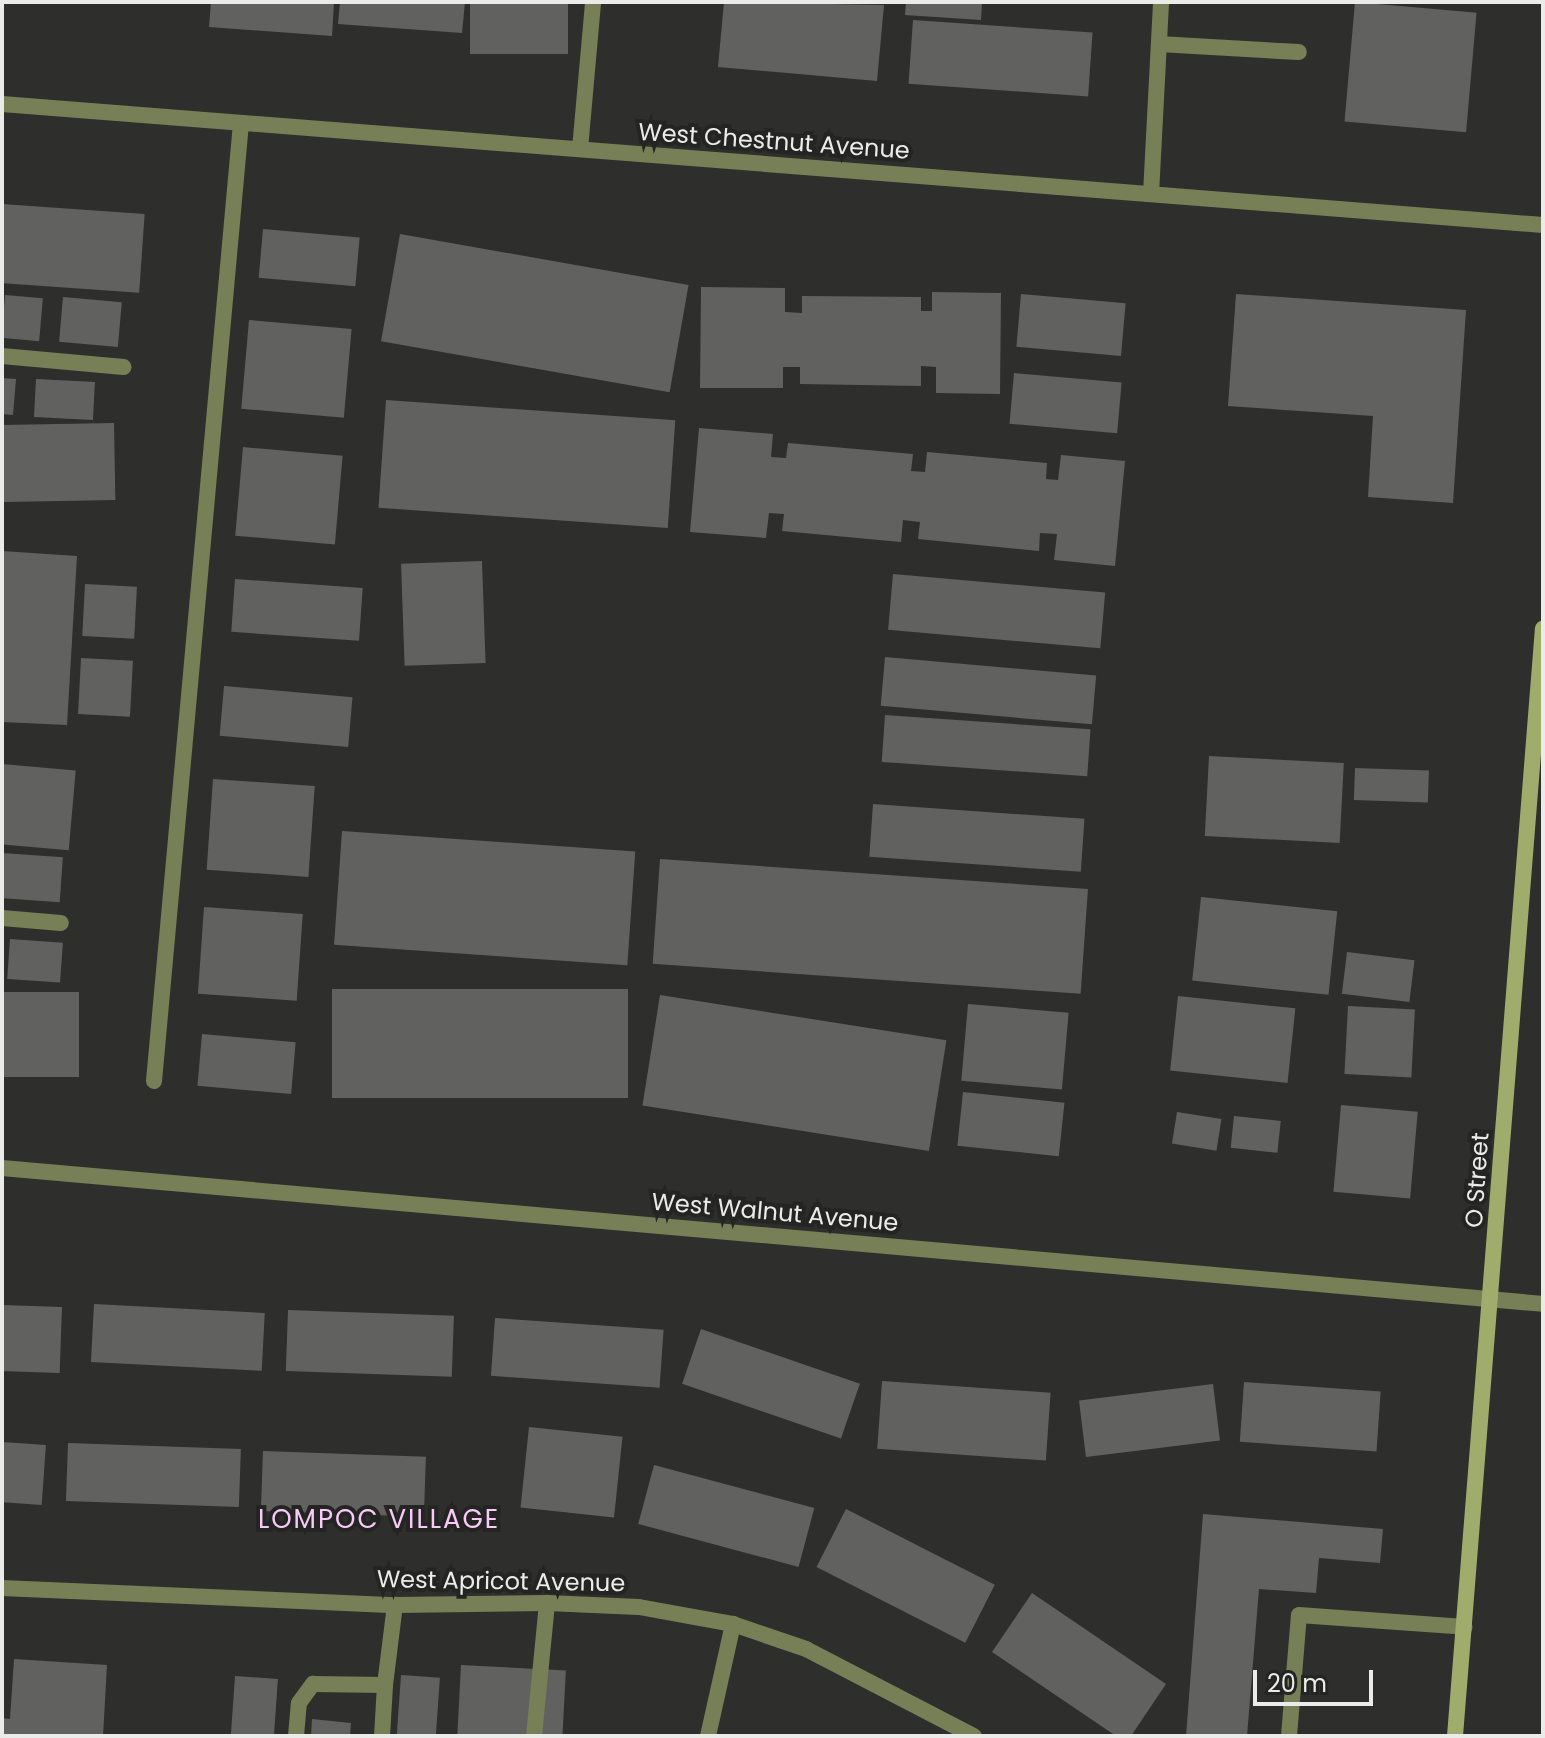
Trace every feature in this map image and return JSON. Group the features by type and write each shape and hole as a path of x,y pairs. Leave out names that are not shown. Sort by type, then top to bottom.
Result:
{"street":[{"path":"580,149 593,2"},
{"path":"1151,194 1161,2"},
{"path":"1159,44 1299,52"},
{"name":"West Chestnut Avenue","path":"2,104 1543,225"},
{"path":"154,1081 241,123"},
{"path":"2,356 124,367"},
{"name":"O Street","path":"1455,1736 1543,628"},
{"path":"2,918 61,923"},
{"name":"West Walnut Avenue","path":"2,1168 1543,1304"},
{"name":"West Apricot Avenue","path":"2,1588 395,1605 547,1603 639,1607 733,1624 806,1649 974,1736"},
{"path":"534,1736 547,1603"},
{"path":"382,1736 395,1605"},
{"path":"1289,1736 1299,1615 1465,1627"},
{"path":"708,1736 733,1624"},
{"path":"296,1736 299,1703 313,1684 385,1685"}],"building":[{"path":"211,2 334,2 332,36 209,27"},
{"path":"340,2 465,2 462,33 338,24"},
{"path":"470,2 568,2 568,54 470,54"},
{"path":"724,2 884,5 877,81 718,67"},
{"path":"906,2 982,2 981,20 905,15"},
{"path":"1355,2 1477,13 1466,132 1345,122"},
{"path":"913,20 1093,33 1088,96 909,84"},
{"path":"2,204 145,214 139,293 2,283"},
{"path":"263,229 360,237 355,286 259,278"},
{"path":"400,234 689,285 670,392 381,341"},
{"path":"701,287 785,288 785,312 802,313 802,296 921,297 921,311 932,311 932,292 1001,293 1000,394 936,393 936,367 921,366 921,386 800,384 800,367 783,367 783,388 700,388"},
{"path":"1021,294 1126,303 1121,356 1016,347"},
{"path":"1236,294 1466,310 1453,503 1368,497 1373,416 1228,406"},
{"path":"5,295 43,298 39,341 2,338"},
{"path":"63,297 122,302 118,347 59,342"},
{"path":"249,320 352,329 344,418 241,409"},
{"path":"1014,373 1122,382 1117,433 1010,424"},
{"path":"2,378 16,379 13,415 2,414"},
{"path":"36,379 95,382 93,420 34,417"},
{"path":"386,400 675,420 668,528 378,508"},
{"path":"114,423 115,500 3,502 2,425"},
{"path":"699,428 773,434 771,457 786,458 788,443 913,454 911,471 925,472 927,452 1047,463 1046,479 1058,480 1061,455 1125,461 1115,566 1054,560 1057,534 1040,533 1039,551 918,539 920,522 903,520 901,542 782,531 784,514 769,513 766,538 690,532"},
{"path":"243,447 343,456 335,544 235,536"},
{"path":"2,551 77,556 67,725 2,722"},
{"path":"482,561 486,663 405,666 401,564"},
{"path":"893,574 1105,593 1100,648 888,630"},
{"path":"235,579 363,588 359,641 231,632"},
{"path":"85,584 137,587 134,639 82,636"},
{"path":"885,657 1096,675 1092,724 881,706"},
{"path":"81,658 133,661 130,717 78,714"},
{"path":"224,686 353,697 348,747 220,736"},
{"path":"885,715 1090,729 1087,776 882,762"},
{"path":"1209,756 1344,763 1340,843 1205,836"},
{"path":"2,764 76,770 69,850 2,844"},
{"path":"1355,768 1429,771 1428,803 1354,800"},
{"path":"213,779 315,786 308,877 207,870"},
{"path":"873,804 1084,819 1081,872 869,857"},
{"path":"342,831 635,852 627,965 334,945"},
{"path":"2,853 63,857 60,902 2,898"},
{"path":"660,859 1088,889 1081,994 653,964"},
{"path":"1201,897 1337,911 1328,995 1192,981"},
{"path":"204,907 303,914 297,1001 198,994"},
{"path":"10,939 63,943 60,983 7,979"},
{"path":"1347,952 1414,960 1409,1002 1342,994"},
{"path":"332,989 628,989 628,1098 332,1098"},
{"path":"2,992 79,992 79,1077 2,1077"},
{"path":"660,995 946,1040 929,1151 642,1106"},
{"path":"1178,996 1295,1008 1288,1083 1170,1071"},
{"path":"968,1004 1069,1013 1062,1090 961,1081"},
{"path":"1348,1006 1415,1010 1411,1077 1344,1074"},
{"path":"202,1034 296,1042 291,1094 197,1086"},
{"path":"963,1092 1064,1103 1059,1156 957,1146"},
{"path":"1341,1105 1418,1112 1410,1198 1333,1192"},
{"path":"1177,1112 1221,1119 1216,1151 1172,1144"},
{"path":"1234,1116 1281,1121 1277,1153 1231,1148"},
{"path":"94,1304 265,1313 262,1371 91,1362"},
{"path":"2,1305 62,1307 60,1373 2,1371"},
{"path":"288,1310 454,1316 452,1377 286,1371"},
{"path":"495,1318 664,1330 660,1388 491,1376"},
{"path":"701,1329 860,1384 841,1439 682,1384"},
{"path":"882,1381 1051,1393 1046,1461 877,1449"},
{"path":"1244,1382 1381,1392 1376,1451 1240,1442"},
{"path":"1213,1384 1220,1441 1086,1457 1079,1400"},
{"path":"529,1427 622,1437 614,1517 521,1508"},
{"path":"2,1442 46,1445 42,1505 2,1502"},
{"path":"68,1443 241,1449 239,1507 66,1501"},
{"path":"263,1451 426,1457 424,1517 261,1511"},
{"path":"654,1465 814,1508 799,1567 638,1524"},
{"path":"846,1509 995,1585 965,1643 816,1567"},
{"path":"1203,1514 1383,1529 1380,1563 1319,1558 1316,1593 1259,1589 1247,1736 1186,1736"},
{"path":"1032,1593 1166,1684 1131,1736 1116,1736 992,1652"},
{"path":"14,1659 107,1665 103,1736 2,1736 2,1718 10,1719"},
{"path":"461,1665 566,1670 562,1736 457,1736"},
{"path":"401,1675 440,1678 436,1736 397,1736"},
{"path":"235,1676 278,1679 274,1736 231,1736"},
{"path":"312,1719 351,1723 350,1736 311,1736"}],"district":[{"name":"LOMPOC VILLAGE","path":"379,1520"}]}
